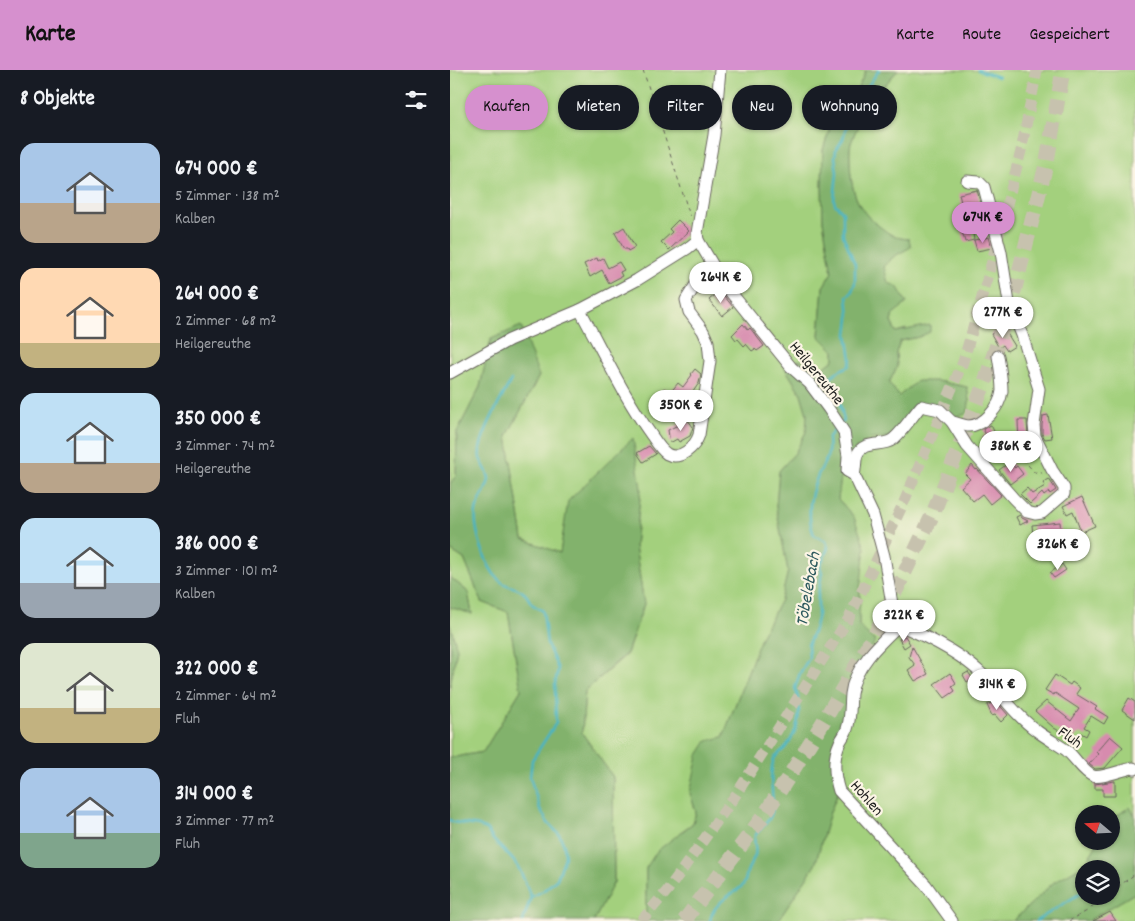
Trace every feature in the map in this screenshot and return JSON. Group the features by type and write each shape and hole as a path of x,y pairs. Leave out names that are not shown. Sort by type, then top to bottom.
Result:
{"street":[{"path":"450,374 509,340 580,310 637,280 688,248 697,236 714,135 720,70"},
{"path":"854,475 857,456 861,450 871,444 890,441 897,436 921,406 940,410 952,422 967,446 1027,512 1042,513 1064,494 1064,488 1052,470 1035,436 1034,424 1039,390 1025,343 1009,303 1001,252 984,187 979,182 967,180"},
{"name":"Heilgereuthe","path":"697,236 712,266 724,284 791,367 810,384 844,432 848,456 847,471 854,475 872,515 884,556 894,610 899,625"},
{"path":"580,310 642,424 666,453 674,456 680,455 690,449 697,441 699,435 710,361 708,342 703,331 688,312 686,300 700,278 712,266"},
{"path":"952,422 966,426 974,425 985,420 995,408 1002,393 998,356"},
{"name":"Fluh","path":"899,625 933,641 967,662 982,674 1036,730 1066,750 1089,774 1096,777 1121,770 1135,769"},
{"name":"Hohlen","path":"899,625 880,642 867,658 856,678 851,692 848,728 834,757 835,778 839,791 926,885 952,921"}],"path":[{"path":"643,70 697,236"},
{"path":"1023,459 1034,472 1040,474 1052,470"},
{"path":"1120,885 1135,874"},
{"path":"1069,921 1095,905"}],"green space":[{"path":"450,70 866,70 859,85 802,85 802,130 829,130 823,150 822,185 823,221 832,272 823,287 819,335 834,351 834,360 823,368 799,360 785,368 801,394 807,414 806,432 795,453 779,471 776,507 788,571 781,600 762,635 723,737 707,741 690,793 696,812 693,823 679,833 646,868 646,921 594,921 614,882 613,777 582,733 585,691 627,654 644,604 635,546 641,488 569,501 560,553 523,539 507,436 539,376 491,339 480,387 457,432 456,476 450,484"},
{"path":"866,70 898,70 885,85 859,85"},
{"path":"898,70 1135,70 1135,816 1130,807 1120,813 1120,805 1075,805 1075,850 1094,850 1087,860 1075,860 1075,870 1054,882 1013,921 778,921 815,865 830,812 840,788 836,758 859,626 860,590 854,517 838,499 841,476 852,458 854,450 870,439 889,437 920,405 968,412 967,387 937,381 899,396 889,383 897,367 896,353 900,341 919,337 906,329 896,332 891,322 893,314 884,267 909,239 892,236 864,213 853,190 850,150 856,130 897,130 897,85 885,85"},
{"path":"829,130 856,130 851,143 850,162 856,198 871,220 893,236 909,239 911,247 893,257 884,267 888,283 897,286 907,303 893,314 891,322 896,332 930,325 930,332 919,337 900,341 896,353 897,367 889,383 899,396 917,381 937,381 967,387 968,412 962,415 950,416 919,405 889,437 870,439 854,450 852,458 841,476 838,499 854,517 865,548 860,590 859,626 875,641 864,662 836,758 840,788 830,812 815,865 778,921 646,921 646,868 657,851 693,823 696,812 690,793 698,755 707,741 723,737 762,635 781,600 788,571 776,507 779,471 795,453 806,432 807,414 801,394 785,368 799,360 823,368 834,360 834,351 819,336 823,287 832,272 823,221 823,150"},
{"path":"521,326 539,376 507,436 523,539 560,553 568,501 633,438 641,488 635,546 644,604 627,653 585,691 582,733 613,777 614,882 594,921 450,921 450,758 483,752 521,690 508,612 482,602 464,559 450,550 450,484 456,476 457,432 480,387 491,339"},
{"path":"450,550 464,559 482,602 508,612 521,690 483,752 450,758 450,686 457,649 450,624 450,607 472,614 468,592 450,577"},
{"path":"450,577 468,592 472,614 450,607"},
{"path":"450,624 457,649 450,686"},
{"path":"1130,807 1135,816 1135,893 1120,902 1120,860 1087,860 1094,850 1120,850 1120,814"},
{"path":"1075,870 1075,905 1115,905 1091,919 1091,921 1013,921 1054,882"},
{"path":"1135,893 1135,921 1091,921 1090,919 1114,905 1120,905 1120,902"}],"building":[{"path":"977,190 986,224 972,228 974,240 965,242 958,216 964,215 959,194"},
{"path":"678,220 689,231 669,250 661,242 672,232 669,229"},
{"path":"624,227 635,247 628,251 624,249 615,233"},
{"path":"989,237 992,248 977,251 974,240"},
{"path":"597,258 598,261 603,258 608,268 619,262 624,270 620,272 622,276 609,283 602,270 590,277 584,264"},
{"path":"720,291 733,307 722,316 709,300"},
{"path":"743,324 748,330 750,328 764,346 757,351 755,349 752,351 746,344 744,346 732,335"},
{"path":"1003,327 1015,346 1007,351 1003,345 999,348 991,334"},
{"path":"695,369 701,374 699,383 684,405 673,396 676,415 666,416 665,410 674,409 658,396 664,388 670,393 678,383 683,387"},
{"path":"1048,415 1052,438 1045,439 1042,434 1043,416"},
{"path":"688,420 693,427 690,436 679,442 677,439 670,443 668,430"},
{"path":"1018,420 1027,420 1028,437 1032,448 1019,448"},
{"path":"991,425 1000,444 988,450 982,437 986,435 983,429"},
{"path":"649,446 656,454 643,462 637,453"},
{"path":"1010,462 1015,468 1017,466 1023,474 1010,484 999,470"},
{"path":"972,465 1001,495 990,504 982,494 973,501 961,487 970,479 965,474"},
{"path":"1049,479 1056,490 1050,494 1049,492 1044,496 1042,493 1030,504 1020,494 1027,488 1032,494 1045,486 1043,483"},
{"path":"1082,497 1095,526 1081,532 1073,511 1067,514 1063,506"},
{"path":"1020,515 1028,521 1020,525 1016,517"},
{"path":"1060,522 1061,533 1058,533 1058,538 1046,539 1047,545 1034,546 1032,525"},
{"path":"1062,564 1066,570 1054,578 1050,573"},
{"path":"905,636 910,644 904,648 899,639"},
{"path":"912,646 928,674 915,681 908,670 915,665 909,657"},
{"path":"968,672 973,679 967,682 963,675"},
{"path":"950,673 956,683 952,686 955,691 945,698 934,684"},
{"path":"1055,675 1070,685 1072,682 1080,688 1076,694 1097,707 1095,709 1108,717 1104,724 1091,716 1084,727 1089,730 1086,736 1081,733 1077,734 1074,739 1054,728 1035,711 1046,701 1071,721 1079,709 1055,693 1054,695 1045,690"},
{"path":"1129,698 1135,702 1135,719 1122,710"},
{"path":"996,701 1008,715 1001,722 995,715 992,716 987,705"},
{"path":"1110,736 1123,747 1105,768 1095,769 1089,764 1098,754 1096,752"},
{"path":"1115,781 1115,796 1103,796 1103,789 1095,789 1095,784"},
{"path":"1110,912 1116,921 1093,921"}],"waterway":[{"name":"Töbelebach","path":"841,423 844,421 840,403 829,383 834,374 849,366 851,359 847,334 849,318 847,296 851,293 855,283 855,264 843,235 843,212 835,204 834,200 837,173 835,157 836,150 843,139 847,123 861,109 868,86 879,70"},
{"name":"Töbelebach","path":"978,70 998,77"},
{"path":"511,380 482,441 480,458 489,479 476,511 476,527 485,557 493,573 503,583 523,592 532,604 543,611 547,644 558,669 555,684 556,723 532,760 530,777 540,809 548,823 559,834 564,845 565,857 557,879 543,891 531,897 523,921"},
{"name":"Töbelebach","path":"710,921 718,905 741,888 745,882 755,855 755,836 769,819 772,812 771,775 774,760 790,741 796,727 799,703 795,688 800,673 809,658 808,645 818,614 818,595 822,573 820,566 828,548 826,541 814,535 810,520 811,497 815,482 828,454 828,438 837,427"},
{"path":"450,820 479,826 488,831 493,840 518,867 531,897"},
{"path":"1036,921 1075,897"}],"tunnel":[{"path":"641,921 667,891 735,796 849,618 904,502 963,362 1021,151 1037,70"},
{"path":"684,921 765,814 822,724 876,632 932,516 986,379 1015,288 1047,161 1063,70"}]}
